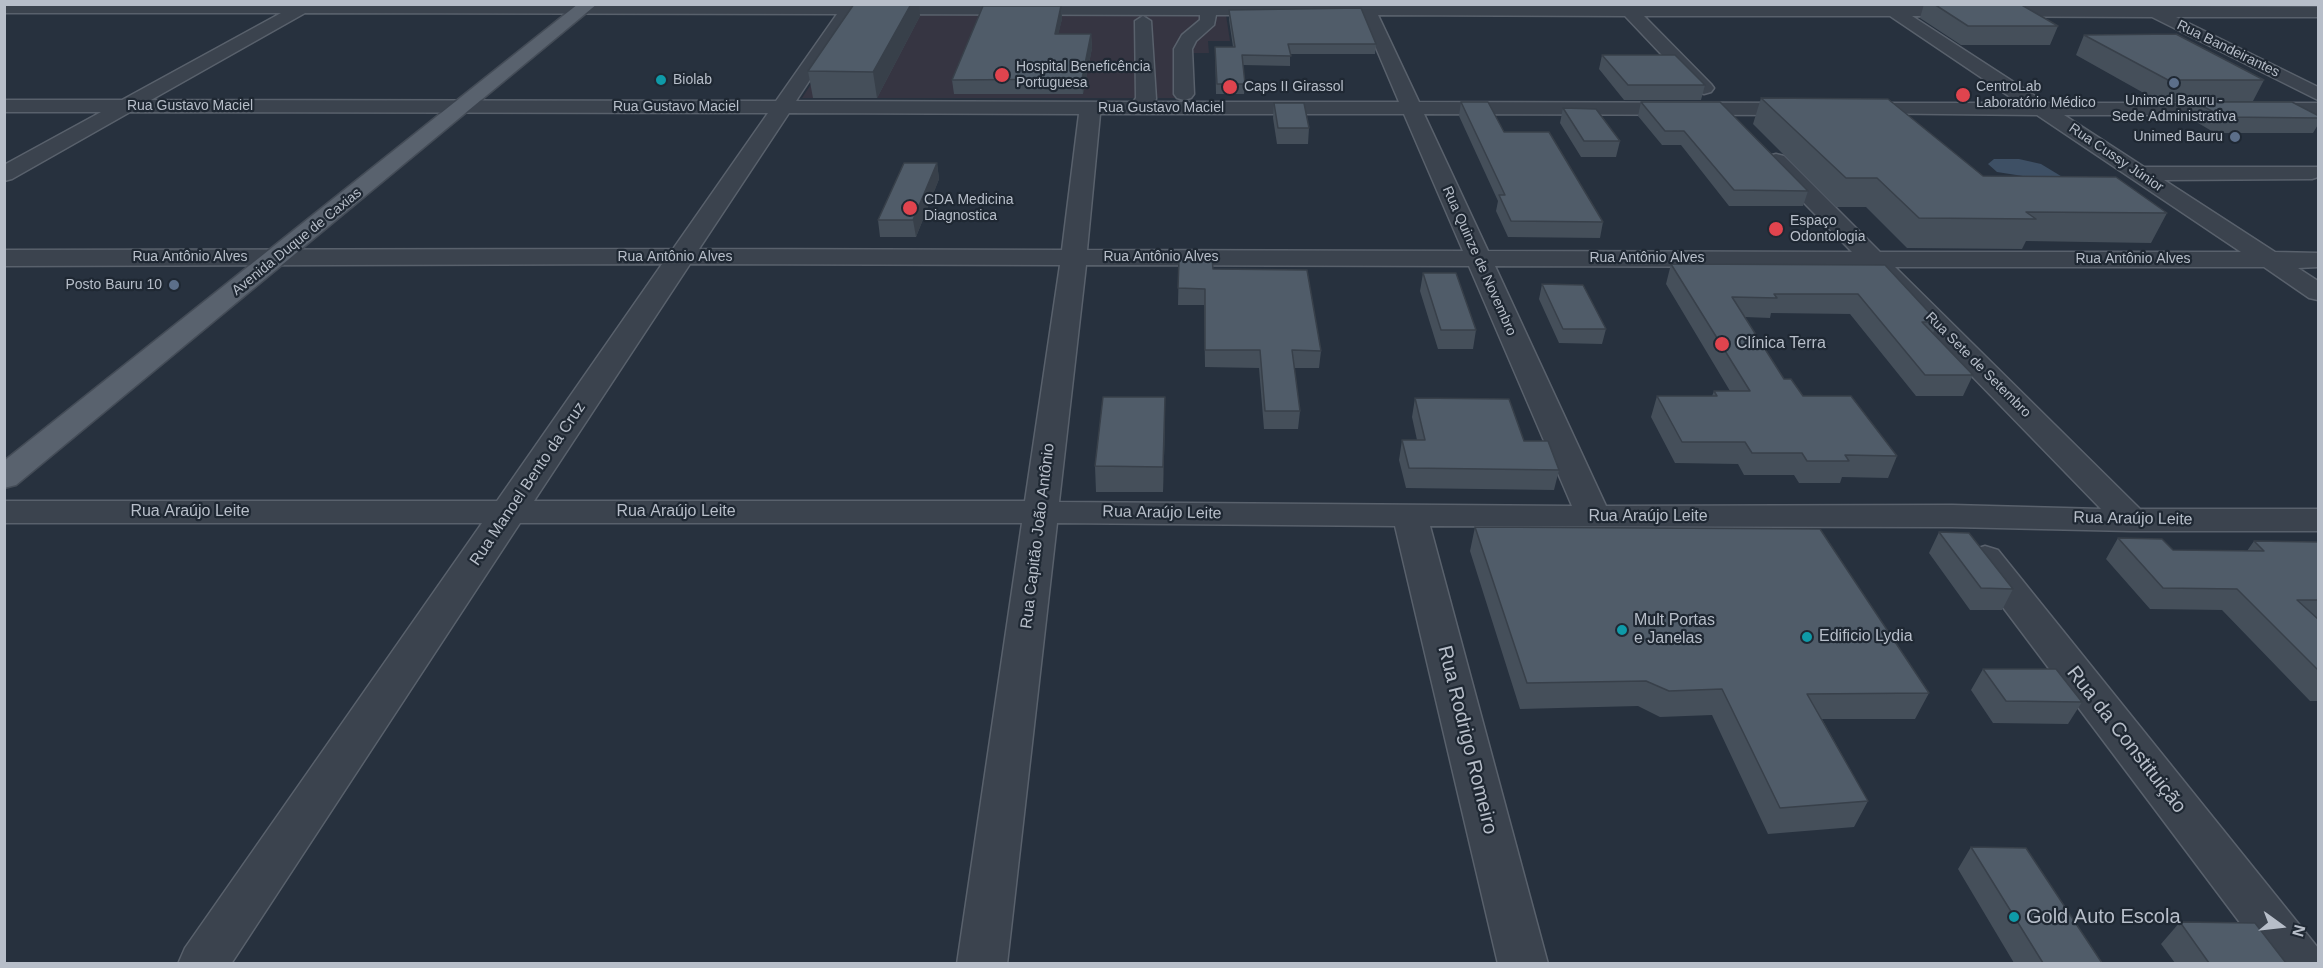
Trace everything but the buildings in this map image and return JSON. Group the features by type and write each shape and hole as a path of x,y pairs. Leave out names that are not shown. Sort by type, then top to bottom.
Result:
{"main road":[{"name":"Avenida Duque de Caxias","path":"4,478 279,256 452,107 577,7"},
{"name":"Avenida Duque de Caxias","path":"4,450 251,256 452,107"}],"street":[{"path":"4,26 53,6"},
{"path":"4,8 53,6 1109,7 1208,10 1366,7 2144,8 2319,12"},
{"path":"4,174 305,6"},
{"name":"Rua Manoel Bento da Cruz","path":"203,963 851,7"},
{"name":"Rua Quinze de Novembro","path":"1366,7 1594,517"},
{"name":"Rua Sete de Setembro","path":"1626,8 1723,109 2132,520"},
{"name":"Rua Cussy Júnior","path":"1888,8 2319,292"},
{"name":"Rua Bandeirantes","path":"2144,8 2319,94"},
{"path":"1184,93 1183,49 1188,39 1208,21 1208,10"},
{"path":"1138,108 1146,99 1143,21"},
{"name":"Rua Gustavo Maciel","path":"4,105 1818,109"},
{"name":"Rua Capitão João Antônio","path":"982,963 1074,257 1090,109"},
{"path":"1842,109 2319,109"},
{"path":"2139,174 2312,172"},
{"name":"Rua Antônio Alves","path":"4,258 251,256 1477,257 2319,260"},
{"name":"Rua Araújo Leite","path":"4,512 1041,512 2319,520"},
{"name":"Rua Rodrigo Romeiro","path":"1410,516 1523,963"},
{"name":"Rua da Constituição","path":"1952,516 2301,963"}],"shaded area":[{"name":"Hospital Beneficência Portuguesa","path":"856,15 1226,15 1230,41 1208,41 1209,53 1186,53 1188,98 802,98"},
{"path":"1994,159 2019,159 2041,164 2074,184 1997,172 1988,164"}],"place":[{"name":"Hospital Beneficência Portuguesa","path":"1002,75"},
{"name":"Biolab","path":"661,80"},
{"name":"Unimed Bauru - Sede Administrativa","path":"2174,83"},
{"name":"Caps II Girassol","path":"1230,87"},
{"name":"CentroLab Laboratório Médico","path":"1963,95"},
{"name":"Unimed Bauru","path":"2235,137"},
{"name":"CDA Medicina Diagnostica","path":"910,208"},
{"name":"Espaço Odontologia","path":"1776,229"},
{"name":"Posto Bauru 10","path":"174,285"},
{"name":"Clínica Terra","path":"1722,344"},
{"name":"Mult Portas e Janelas","path":"1622,630"},
{"name":"Edificio Lydia","path":"1807,637"},
{"name":"Gold Auto Escola","path":"2014,917"}]}
